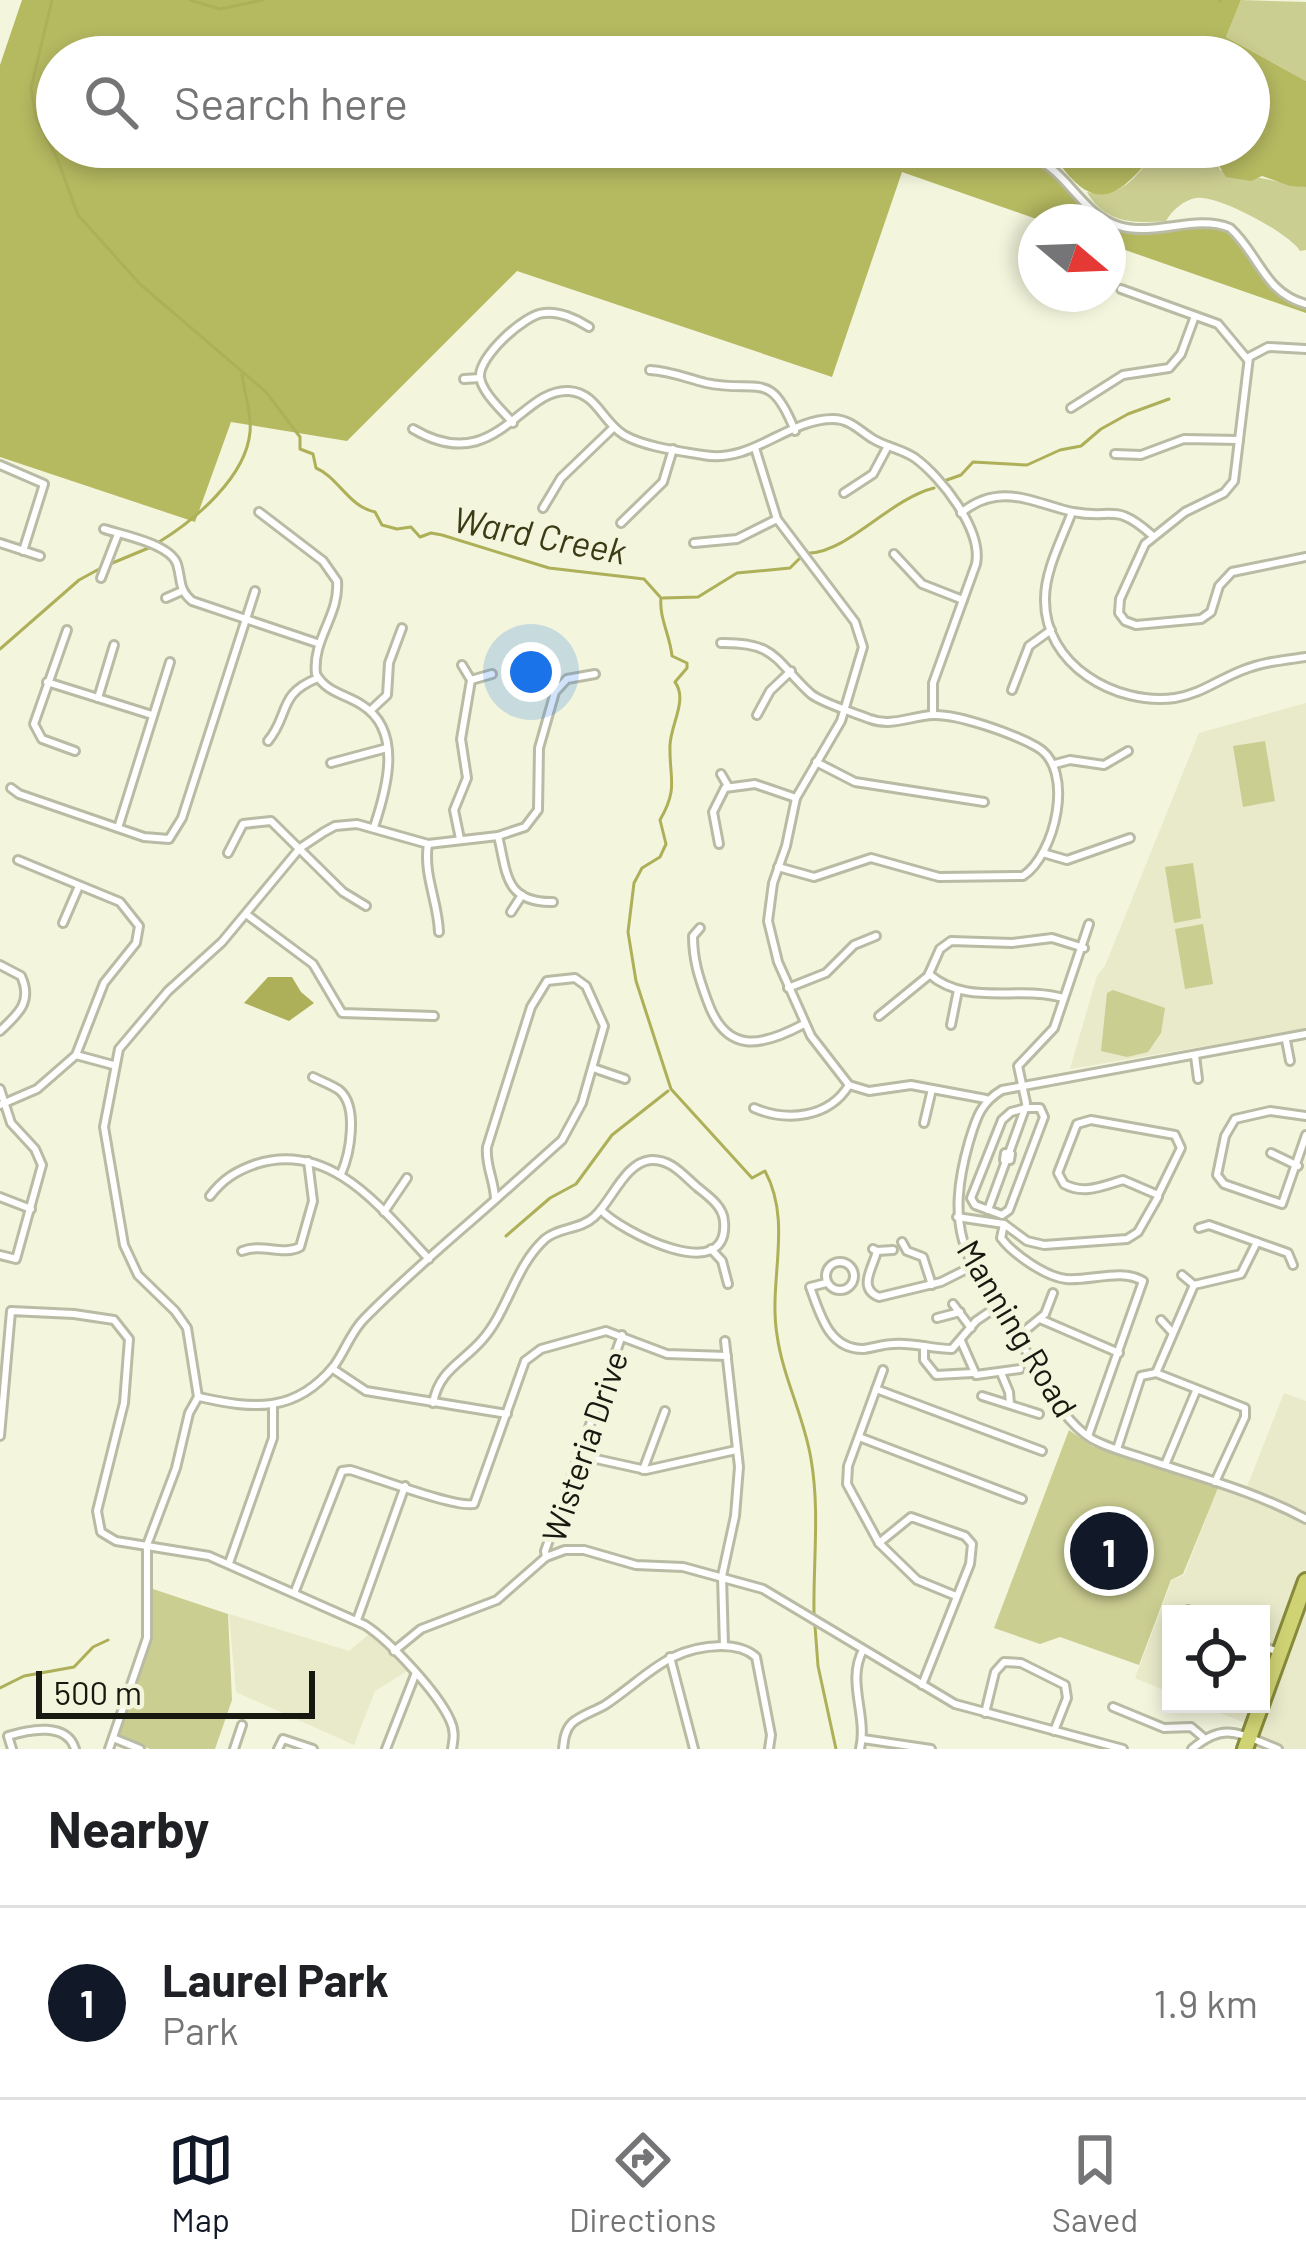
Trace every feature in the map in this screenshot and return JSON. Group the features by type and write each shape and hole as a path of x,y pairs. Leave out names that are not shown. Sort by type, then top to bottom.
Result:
{"highway":[{"path":"1247,1744 1306,1581"}],"street":[{"path":"1051,168 1093,212 1117,225 1230,228 1269,283 1283,296 1306,304"},
{"path":"1126,291 1223,328 1248,360 1235,478 1230,487 1185,512 1140,551 1118,606 1120,617 1130,624 1204,618 1212,610 1221,582 1232,572 1306,557"},
{"path":"480,378 488,356 526,318 552,313 589,327"},
{"path":"1071,408 1127,374 1169,368 1181,354 1196,316"},
{"path":"1248,360 1268,347 1306,349"},
{"path":"650,370 710,383 766,388 782,401 796,431"},
{"path":"464,379 480,378"},
{"path":"480,378 513,423"},
{"path":"413,429 437,440 491,436 546,397 568,391 592,400 614,427 635,440 722,457 821,421 842,420 920,463 974,531 978,550 932,683 933,715"},
{"path":"543,508 561,478 614,427"},
{"path":"1115,454 1136,456 1184,439 1239,440"},
{"path":"844,493 874,474 888,446"},
{"path":"621,523 663,482 674,448"},
{"path":"755,448 777,519 866,639 846,707 796,798 770,897 769,929 788,988 805,1024 849,1085 869,1091 905,1085 986,1100 1022,1084 1306,1034"},
{"path":"0,465 44,484 23,550"},
{"path":"962,513 986,499 1020,497 1072,512 1118,512 1153,536"},
{"path":"259,512 323,561 337,581 333,610 317,643 318,678 331,691 370,711 387,748 388,782 374,827"},
{"path":"1072,512 1046,585 1046,611 1070,661 1098,684 1139,697 1185,696 1250,667 1306,657"},
{"path":"694,543 737,539 777,519"},
{"path":"104,529 169,553 177,564 182,591 192,601 317,643"},
{"path":"101,578 118,534"},
{"path":"0,543 40,556"},
{"path":"894,554 922,584 963,600"},
{"path":"166,598 182,591"},
{"path":"10,788 118,828 170,839 178,828 255,591"},
{"path":"370,711 387,695 390,658 402,628"},
{"path":"67,630 34,716 35,731 42,739 75,751"},
{"path":"1012,690 1029,646 1052,630"},
{"path":"722,643 765,647 820,700 872,720 933,715 964,719 1029,743 1055,764"},
{"path":"98,698 114,646"},
{"path":"118,828 170,662"},
{"path":"460,839 454,810 467,778 461,739 471,680 462,665"},
{"path":"757,715 770,691 791,671"},
{"path":"471,680 492,674"},
{"path":"109,1749 147,1638 147,1545 198,1397 187,1328 138,1275 124,1245 104,1127 113,1065 134,1028 246,914 300,848 335,826 374,827 428,844 498,836 525,827 538,810 539,744 555,692 567,679 595,674"},
{"path":"268,742 284,702 302,684 318,678"},
{"path":"47,682 152,716"},
{"path":"331,763 387,748"},
{"path":"1055,764 1070,760 1104,766 1128,751"},
{"path":"816,762 868,784 984,802"},
{"path":"778,867 814,877 872,858 939,877 1015,878 1031,871 1043,853 1055,812 1055,764"},
{"path":"721,774 728,786"},
{"path":"728,786 755,784 796,798"},
{"path":"719,844 714,806 728,786"},
{"path":"228,853 243,824 261,820 279,826 343,892 366,906"},
{"path":"498,836 505,876 522,895 553,902"},
{"path":"1043,853 1067,860 1130,838"},
{"path":"428,844 427,869 439,932"},
{"path":"2,1104 37,1089 76,1055 109,973 140,934 127,907 18,860"},
{"path":"63,923 79,886"},
{"path":"512,912 522,895"},
{"path":"246,914 314,964 344,1014 434,1016"},
{"path":"988,1210 1026,1106 1023,1061 1049,1036 1084,948 1088,925"},
{"path":"700,928 693,936 694,964 712,1014 726,1035 758,1042 805,1024"},
{"path":"788,988 826,973 854,945 877,936"},
{"path":"879,1016 929,974 940,949 956,939 1012,944 1052,938 1084,948"},
{"path":"0,965 21,976 27,993 21,1010 0,1031"},
{"path":"929,974 944,987 958,990 1063,998"},
{"path":"198,1397 235,1406 273,1405 304,1392 332,1369 361,1322 562,1140 582,1102 604,1026 594,1000 575,978 552,979 539,988 531,1007 486,1158 495,1181 495,1200"},
{"path":"951,1025 958,990"},
{"path":"1286,1040 1290,1061"},
{"path":"76,1055 113,1065"},
{"path":"1195,1056 1198,1079"},
{"path":"592,1068 625,1078"},
{"path":"313,1077 343,1093 348,1104 348,1145 341,1174"},
{"path":"754,1108 793,1118 835,1103 849,1085"},
{"path":"0,1089 11,1123 35,1149 42,1165 16,1259 0,1255"},
{"path":"925,1123 932,1089"},
{"name":"Manning Road","path":"986,1100 958,1183 957,1217 973,1266 1067,1416 1088,1436 1117,1449 1306,1519"},
{"path":"1026,1106 1045,1113 1009,1211 1001,1215 975,1205 971,1198 989,1150 1004,1117 1026,1106"},
{"path":"1306,1116 1270,1112 1235,1119 1225,1136 1217,1175 1224,1184 1282,1204 1306,1135"},
{"path":"957,1217 1004,1224 1027,1241 1043,1245 1127,1239 1138,1232 1158,1196 1181,1148 1175,1135 1090,1120 1076,1124 1058,1172 1064,1184 1077,1190 1100,1189 1123,1180 1158,1196"},
{"path":"989,1150 1027,1164"},
{"path":"1271,1153 1298,1166"},
{"path":"210,1196 227,1177 244,1168 280,1158 308,1161 341,1174 428,1258"},
{"path":"433,1402 442,1376 486,1337 545,1239 584,1224 634,1167 649,1160 669,1162 724,1215 722,1238 711,1249 689,1255 620,1228 601,1210"},
{"path":"242,1251 259,1246 292,1251 300,1246 313,1201 308,1161"},
{"path":"384,1212 407,1178"},
{"path":"0,1197 31,1209"},
{"path":"1004,1224 1001,1238 1008,1247 1061,1278 1141,1279 1088,1436"},
{"path":"1199,1228 1209,1225 1288,1253 1293,1265"},
{"path":"902,1242 907,1251 923,1257 932,1285"},
{"path":"1194,1285 1241,1274 1257,1242"},
{"path":"711,1249 722,1261 728,1285"},
{"path":"893,1250 875,1250 868,1272 870,1292 879,1297 932,1285 973,1266"},
{"path":"826,1283 831,1264 852,1266 848,1288 839,1290 826,1283 811,1285 810,1290 820,1305 823,1323 837,1340 865,1349 895,1343 949,1349 998,1306"},
{"path":"1182,1275 1194,1285"},
{"path":"1156,1373 1194,1285"},
{"path":"1017,1337 1040,1319 1053,1293"},
{"path":"953,1304 971,1328"},
{"path":"0,1436 11,1312 114,1320 129,1339 97,1523 110,1539 198,1552 357,1620 394,1651 450,1719 452,1749"},
{"path":"937,1318 960,1312"},
{"path":"1040,1319 1119,1353"},
{"path":"1161,1320 1172,1332"},
{"path":"296,1591 339,1474 350,1470 462,1506 474,1504 525,1361 534,1352 600,1332 622,1335 668,1354 727,1356"},
{"name":"Wisteria Drive","path":"546,1557 544,1551 622,1335"},
{"path":"724,1646 722,1576 739,1489 725,1341"},
{"path":"961,1341 968,1349 973,1373"},
{"path":"923,1346 924,1360 934,1374 983,1377 1020,1370"},
{"path":"332,1369 366,1391 507,1414"},
{"path":"883,1370 845,1478 879,1543 917,1580 956,1596"},
{"path":"1001,1373 1010,1405"},
{"path":"1117,1449 1141,1376 1156,1373 1245,1408 1245,1418 1215,1482"},
{"path":"876,1389 1042,1451"},
{"path":"1165,1465 1197,1390"},
{"path":"982,1396 1039,1414"},
{"path":"229,1563 273,1438 273,1405"},
{"path":"643,1470 665,1411"},
{"path":"859,1437 1022,1499"},
{"path":"578,1455 643,1470 736,1450"},
{"path":"357,1620 405,1486"},
{"path":"879,1543 911,1517 965,1536 973,1552 922,1685"},
{"path":"394,1651 421,1629 497,1600 546,1557 584,1550 637,1565 683,1567 768,1591 955,1704 1124,1749"},
{"path":"563,1749 565,1734 574,1721 604,1706 670,1657 687,1649 724,1646 756,1657 771,1735 769,1749"},
{"path":"1270,1649 1280,1652"},
{"path":"860,1749 854,1673 863,1651"},
{"path":"670,1657 694,1749"},
{"path":"986,1713 998,1667 1015,1661 1065,1685 1067,1698 1054,1731"},
{"path":"386,1749 415,1675"},
{"path":"1113,1706 1162,1727 1190,1726 1204,1738"},
{"path":"234,1749 242,1725"},
{"path":"12,1749 8,1736 33,1729 60,1732 70,1737 75,1749"},
{"path":"1192,1749 1221,1730 1247,1744 1278,1749"},
{"path":"1073,1749 1076,1737"},
{"path":"113,1738 140,1749"},
{"path":"278,1749 283,1739 314,1749"},
{"path":"862,1739 931,1749"}],"shaded area":[{"path":"22,0 1241,0 1226,36 36,36 36,168 1047,168 1080,204 1018,204 1018,213 902,172 832,377 517,271 347,441 231,422 195,522 0,457 0,65"},
{"path":"1241,0 1306,2 1306,81 1270,61 1270,36 1226,36"},
{"path":"1270,61 1306,81 1306,187 1262,176 1251,181 1226,177 1220,168 1270,168"},
{"path":"1063,168 1141,168 1117,190 1105,194 1080,186"},
{"path":"1143,168 1219,168 1306,187 1306,250 1300,251 1252,216 1206,198 1187,201 1166,221 1132,221 1126,220 1126,204 1096,204 1087,192 1121,188"},
{"path":"1197,226 1227,232 1246,248 1276,290 1306,306 1306,313 1126,250 1126,230"},
{"path":"1306,703 1306,1029 1070,1069 1097,976 1199,733"},
{"path":"1265,741 1275,801 1243,807 1233,746"},
{"path":"1193,863 1201,918 1174,923 1165,867"},
{"path":"1203,924 1213,984 1185,989 1175,929"},
{"path":"268,977 292,977 314,1003 289,1021 244,1003"},
{"path":"1113,990 1165,1008 1161,1033 1148,1052 1127,1057 1101,1051 1107,993"},
{"path":"1284,1393 1306,1401 1306,1749 1241,1749 1250,1725 1220,1713 1270,1713 1270,1605 1163,1605 1172,1580 1184,1575 1218,1488 1243,1497"},
{"path":"1069,1430 1092,1446 1218,1488 1183,1574 1171,1580 1139,1665 1060,1637 1040,1644 994,1628"},
{"path":"147,1587 228,1614 232,1700 215,1749 150,1749 119,1736 150,1641"},
{"path":"1162,1606 1162,1689 1135,1678"},
{"path":"229,1614 349,1651 374,1630 410,1669 375,1691 354,1745 236,1692"}],"waterway":[{"name":"Ward Creek","path":"43,36 52,0"},
{"path":"190,0 220,9 263,0"},
{"name":"Ward Creek","path":"36,67 31,88 36,118"},
{"name":"Ward Creek","path":"61,168 78,215 140,284 266,392 300,437 300,449 313,454 316,468 358,504 375,512 382,525 411,527 420,537 442,535 549,568 644,579 661,598 672,656 687,663 687,668 675,682 680,696 670,745 671,791 660,820 666,844 660,857 642,868 634,883 628,932 636,981 671,1089 752,1178 765,1171 773,1191 779,1231 777,1335 814,1478 814,1615"},
{"path":"159,542 203,509 239,465 250,425 242,374"},
{"path":"944,481 961,475 973,462 1027,465 1081,446 1128,414 1169,399"},
{"path":"810,553 840,544 934,488"},
{"path":"110,564 151,547"},
{"path":"663,598 698,597 737,573 790,568 799,559"},
{"path":"0,649 79,580 101,568"},
{"path":"506,1236 550,1198 576,1184 612,1135 668,1091"},
{"name":"Ward Creek","path":"815,1626 818,1666 836,1749"},
{"path":"0,1688 24,1676 74,1667 93,1647 108,1640"}],"place":[{"name":"Laurel Park","path":"1109,1551"}]}
